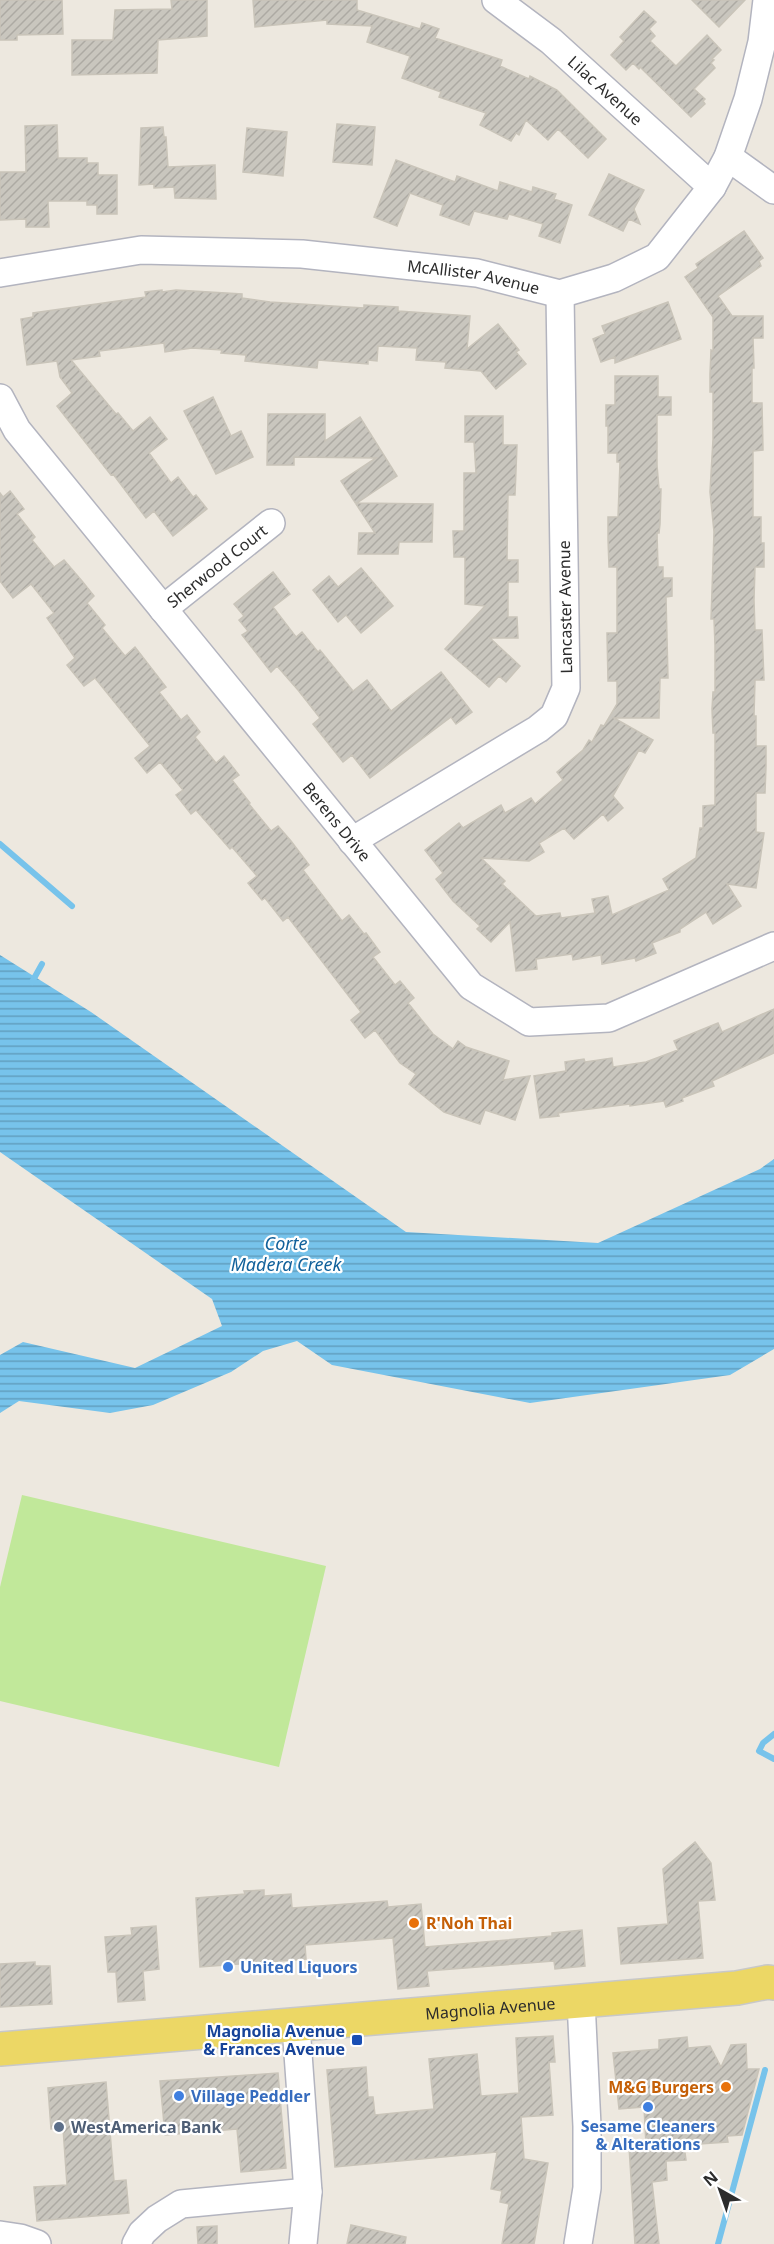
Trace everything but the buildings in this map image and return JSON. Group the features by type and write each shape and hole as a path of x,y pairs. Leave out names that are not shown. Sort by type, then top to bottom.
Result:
{"main road":[{"name":"Magnolia Avenue","path":"0,2049 737,1988 772,1981"}],"street":[{"name":"Lilac Avenue","path":"496,0 550,41 712,187"},
{"name":"McAllister Avenue","path":"0,273 141,250 302,254 477,273 560,294 614,278 657,256 712,187 728,157 748,99 766,21 766,0"},
{"path":"728,157 774,190"},
{"name":"Lancaster Avenue","path":"352,841 538,729 555,716 566,688 560,294"},
{"name":"Berens Drive","path":"0,398 17,430 471,986 529,1022 609,1018 774,946"},
{"name":"Sherwood Court","path":"163,609 271,523"},
{"path":"578,2244 587,2188 587,2126 581,2001"},
{"path":"296,2026 308,2192 303,2244"},
{"path":"136,2244 142,2233 157,2219 181,2204 308,2192"},
{"path":"0,2235 20,2238 37,2244"}],"green space":[{"path":"22,1495 326,1566 279,1767 0,1701 0,1587"}],"water":[{"name":"Corte Madera Creek","path":"0,955 91,1012 406,1232 598,1243 760,1169 774,1159 774,1349 730,1375 530,1403 332,1365 297,1341 263,1351 231,1372 153,1405 110,1413 19,1401 0,1413 0,1355 23,1342 135,1368 222,1326 212,1299 0,1152"}],"waterway":[{"path":"0,844 72,906"},
{"path":"32,982 42,964"},
{"path":"774,1734 763,1743 759,1751 774,1759"},
{"path":"718,2244 765,2070"}],"place":[{"name":"R'Noh Thai","path":"414,1923"},
{"name":"United Liquors","path":"228,1967"},
{"name":"Magnolia Avenue & Frances Avenue","path":"357,2040"},
{"name":"M&G Burgers","path":"726,2087"},
{"name":"Village Peddler","path":"179,2096"},
{"name":"Sesame Cleaners & Alterations","path":"648,2107"},
{"name":"WestAmerica Bank","path":"59,2127"}]}
